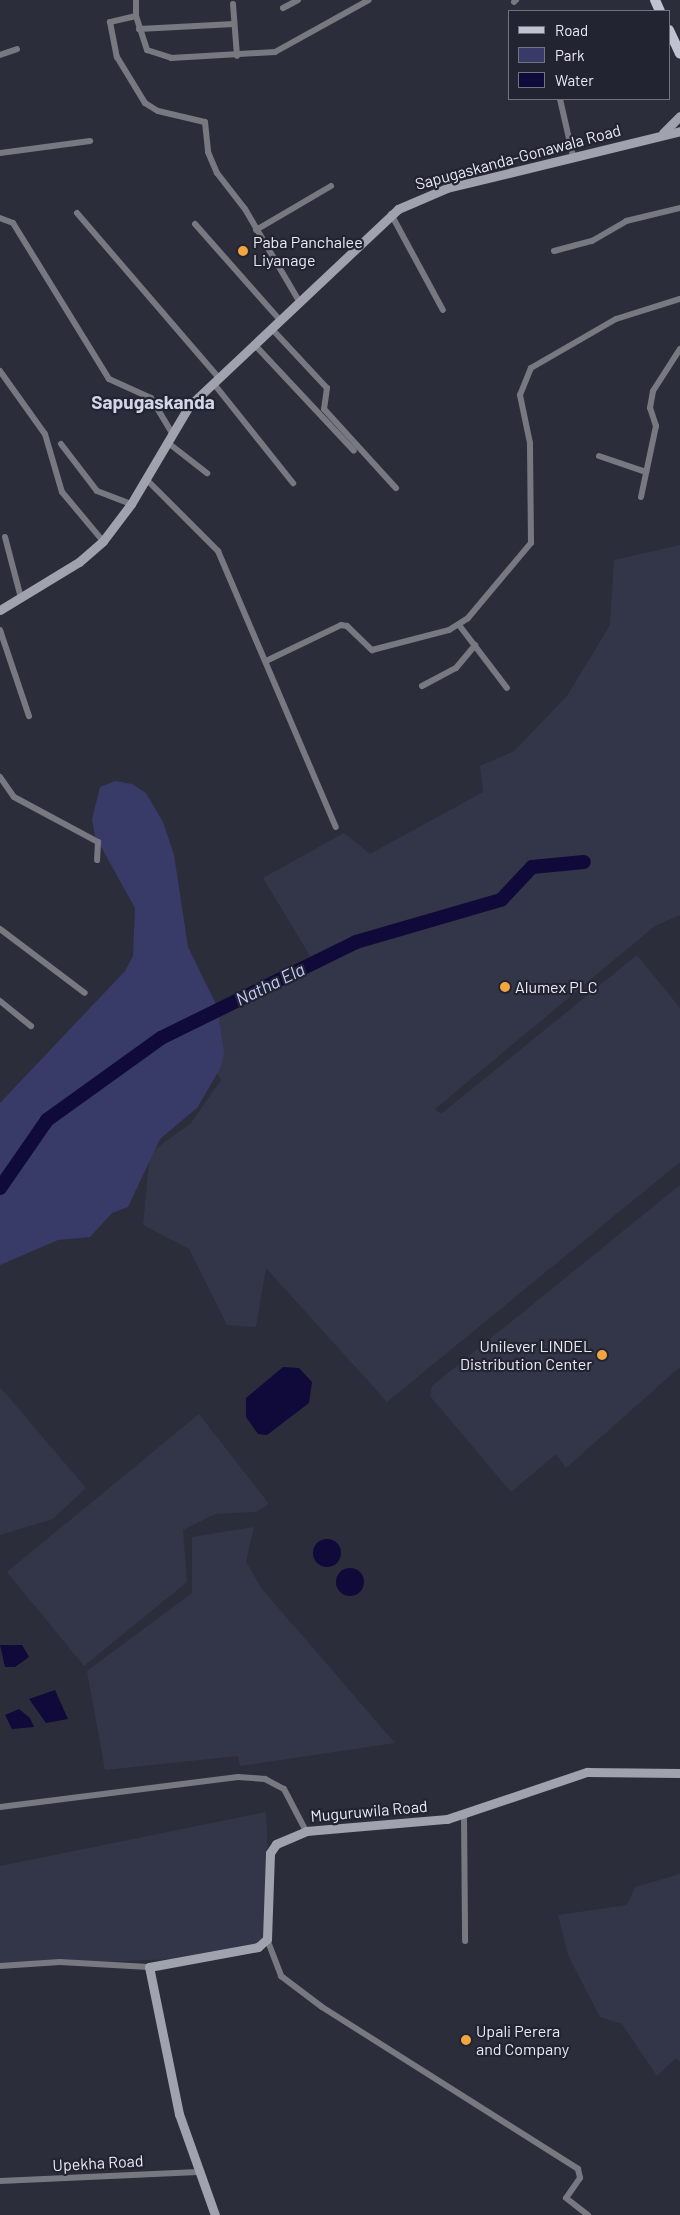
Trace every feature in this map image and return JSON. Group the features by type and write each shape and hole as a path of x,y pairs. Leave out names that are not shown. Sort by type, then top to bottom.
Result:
{"main road":[{"path":"677,41 680,54"}],"street":[{"path":"136,0 136,16 147,50 157,56 237,56 275,52 369,0"},
{"path":"283,8 298,0"},
{"path":"233,4 237,56"},
{"path":"136,16 115,18 110,30 117,57 145,103 158,112 205,122 208,152 217,173 256,230 299,301"},
{"path":"140,28 234,24"},
{"path":"0,55 17,49"},
{"path":"560,100 573,156"},
{"path":"657,136 680,116"},
{"name":"Sapugaskanda-Gonawala Road","path":"0,610 79,562 103,541 131,504 189,406 391,214 434,192 680,131"},
{"path":"0,153 90,141"},
{"path":"256,230 331,186"},
{"path":"554,251 592,241 618,224 680,208"},
{"path":"77,213 216,381 293,483"},
{"path":"391,214 443,310"},
{"path":"0,218 13,222 109,379 151,398 172,433"},
{"path":"195,224 280,320"},
{"path":"266,661 341,626 348,626 372,650 459,624 491,596 530,546 530,443 520,395 531,368 616,319 680,299"},
{"path":"271,328 327,388 324,409 396,488"},
{"path":"254,344 354,451"},
{"path":"640,497 656,426 650,408 653,391 680,349"},
{"path":"0,371 45,434 62,492 103,541"},
{"path":"167,442 206,473"},
{"path":"61,444 96,491 131,504"},
{"path":"599,456 646,472"},
{"path":"146,479 218,551 336,827"},
{"path":"4,537 21,598"},
{"path":"459,624 507,688"},
{"path":"0,630 28,716"},
{"path":"422,686 456,668 475,646"},
{"path":"0,778 14,797 98,842 97,860"},
{"path":"0,929 86,993"},
{"path":"0,1001 31,1026"},
{"name":"Muguruwila Road","path":"267,1939 270,1853 287,1836 306,1831 464,1815 560,1778 587,1772 680,1773"},
{"path":"0,1807 238,1777 265,1779 284,1789 306,1831"},
{"path":"464,1815 465,1941"},
{"path":"0,1966 60,1962 149,1967 258,1947 267,1939 281,1976 322,2007 578,2169 580,2178 566,2198 588,2215"},
{"path":"149,1967 167,2066 198,2172 215,2215"},
{"name":"Upekha Road","path":"0,2181 198,2172"}],"shaded area":[{"path":"680,545 680,915 655,926 435,1109 441,1114 637,955 680,1008 680,1162 387,1402 266,1268 256,1327 227,1325 189,1249 143,1225 150,1153 191,1123 221,1080 185,1021 304,969 312,959 263,878 344,833 370,854 483,792 480,766 514,751 567,696 610,625 614,560"},
{"path":"680,1185 680,1367 566,1468 556,1454 511,1492 430,1396 432,1386"},
{"path":"0,1387 86,1488 53,1519 0,1535"},
{"path":"199,1414 269,1504 256,1512 215,1514 183,1530 187,1582 84,1666 7,1572"},
{"path":"254,1527 246,1562 262,1589 395,1743 240,1766 238,1756 105,1770 87,1671 192,1593 192,1537"},
{"path":"266,1812 271,1927 258,1947 201,1958 0,1966 0,1866"},
{"path":"680,1874 680,2062 676,2058 657,2076 622,2024 600,2017 568,1955 558,1915 627,1905 635,1887"}],"green space":[{"path":"115,781 132,784 146,793 163,822 174,855 188,947 217,1006 224,1052 221,1067 197,1108 160,1139 128,1207 112,1213 90,1237 58,1240 0,1265 0,1103 125,971 133,956 135,908 95,836 92,819 100,787"}],"water":[{"path":"283,1367 299,1368 312,1382 309,1403 267,1435 258,1434 246,1417 246,1398"},
{"path":"327,1539 337,1543 341,1553 337,1563 327,1567 317,1563 313,1553 317,1543"},
{"path":"350,1568 360,1572 364,1582 360,1592 350,1596 340,1592 336,1582 340,1572"},
{"path":"0,1645 22,1645 29,1657 15,1667 5,1667"},
{"path":"55,1690 68,1719 46,1723 29,1699"},
{"path":"19,1709 30,1718 34,1727 12,1729 5,1715"}],"waterway":[{"name":"Natha Ela","path":"0,1188 47,1120 161,1038 356,942 501,900 532,867 584,862"}],"place":[{"name":"Paba Panchalee Liyanage","path":"243,251"},
{"name":"Alumex PLC","path":"505,987"},
{"name":"Unilever LINDEL Distribution Center","path":"602,1355"},
{"name":"Upali Perera and Company","path":"466,2040"}],"district":[{"name":"Sapugaskanda","path":"153,402"}]}
